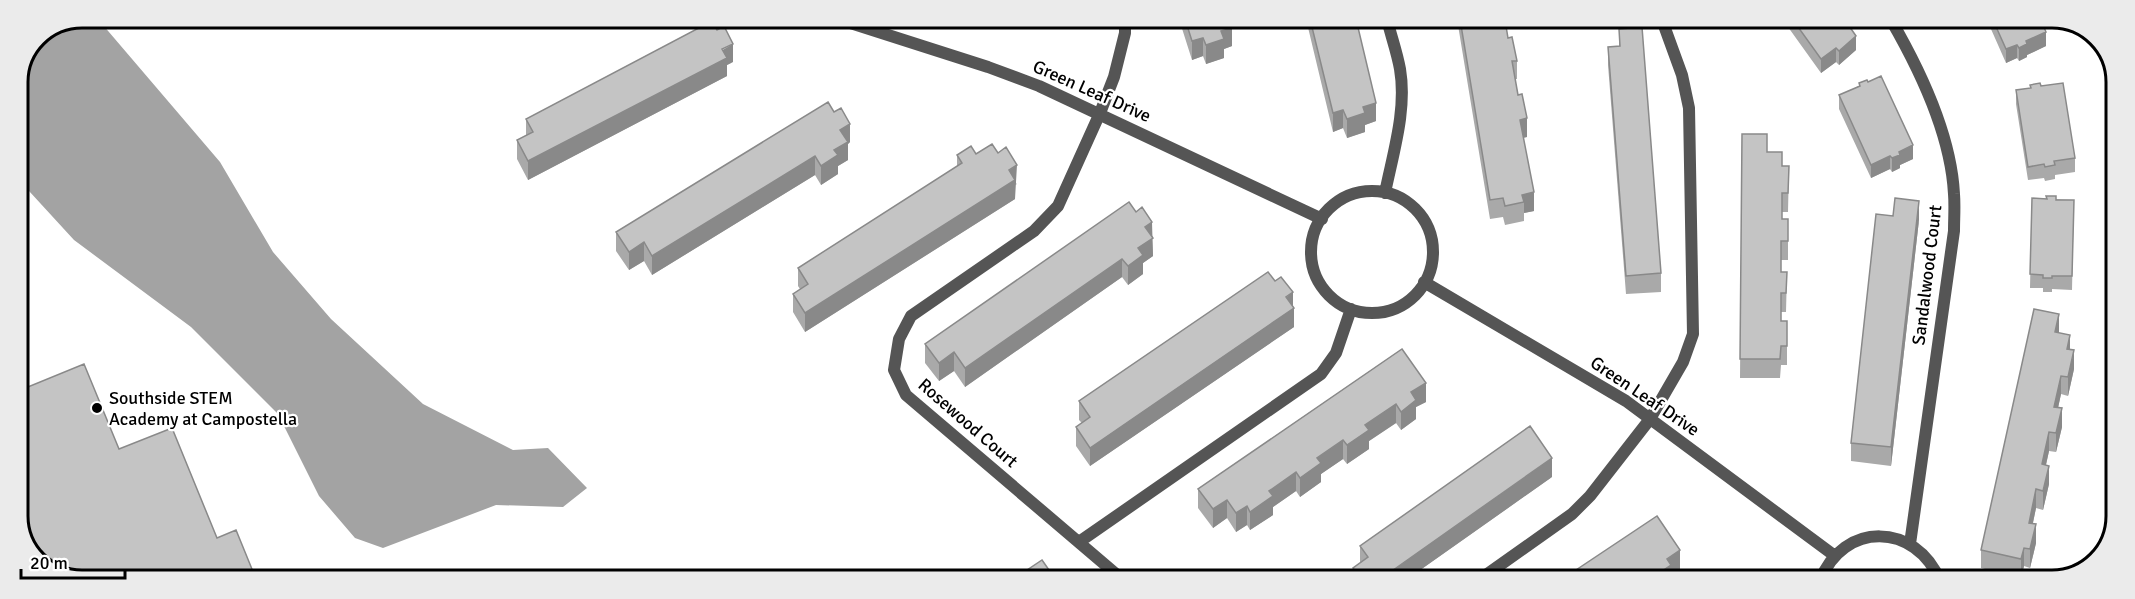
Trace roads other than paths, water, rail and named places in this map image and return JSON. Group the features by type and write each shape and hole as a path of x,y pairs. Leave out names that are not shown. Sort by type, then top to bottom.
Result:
{"street":[{"name":"Green Leaf Drive","path":"866,28 1039,86 1322,219"},
{"name":"Rosewood Court","path":"1111,570 906,395 894,370 899,339 911,316 1034,231 1058,206 1114,76 1125,28"},
{"path":"1385,193 1400,124 1402,94 1400,69 1389,28"},
{"path":"1493,570 1572,514 1590,496 1650,419 1683,362 1693,334 1689,108 1682,75 1665,28"},
{"name":"Sandalwood Court","path":"1896,28 1912,56 1935,114 1947,152 1954,193 1954,231 1910,544"},
{"path":"1370,190 1385,193 1394,194 1414,207 1428,226 1433,249 1430,273 1417,293 1398,308 1374,313 1351,309 1330,297 1316,277 1311,254 1315,230 1328,210 1347,195 1370,190"},
{"name":"Green Leaf Drive","path":"1424,282 1626,400 1835,556"},
{"path":"1079,542 1321,374 1336,353 1351,309"},
{"path":"1824,570 1826,565 1844,547 1867,537 1893,537 1916,547 1934,565 1936,570"}],"place":[{"name":"Southside STEM Academy at Campostella","path":"97,408"}]}
